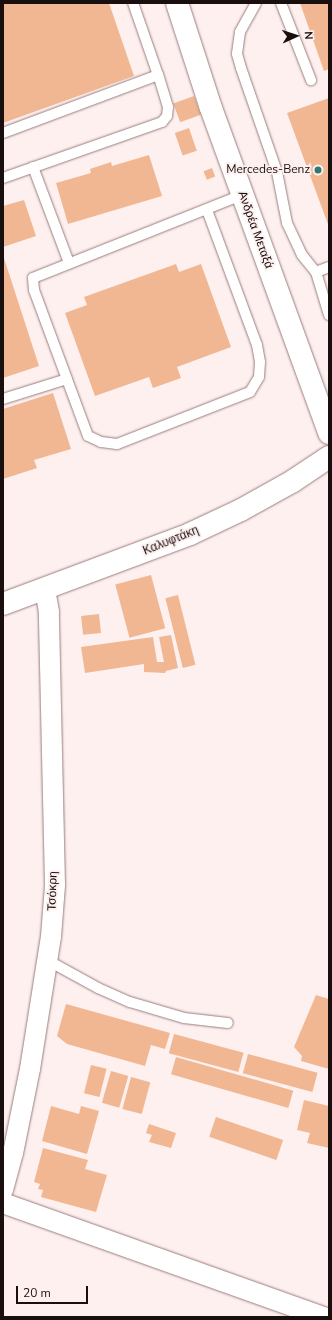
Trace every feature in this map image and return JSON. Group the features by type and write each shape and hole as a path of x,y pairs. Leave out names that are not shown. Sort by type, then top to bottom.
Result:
{"street":[{"name":"Ανδρέα Μεταξά","path":"176,3 211,108 329,433"},
{"name":"Καλυφτάκη","path":"3,604 190,534 235,513 293,481 329,457"},
{"name":"Τσόκρη","path":"3,1190 13,1153 30,1069 51,937 55,885 49,612 45,589"},
{"path":"3,1203 324,1317"}],"lane":[{"path":"3,178 162,122 167,116 168,107 133,3"},
{"path":"256,3 240,32 237,45 239,61 277,172 287,223 302,255 316,272 329,315"},
{"path":"281,3 311,80"},
{"path":"3,133 158,75"},
{"path":"33,168 69,263"},
{"path":"207,210 257,345 260,362 259,377 250,392 117,444 101,442 88,436 34,290 32,278 242,195"},
{"path":"316,272 329,267"},
{"path":"3,399 67,379"},
{"path":"47,960 98,988 130,1002 184,1018 228,1022"}],"building":[{"path":"3,3 109,3 134,76 3,123"},
{"path":"300,3 329,3 329,69 324,71"},
{"path":"194,96 201,115 180,122 173,104"},
{"name":"Mercedes-Benz","path":"329,98 329,227 287,113"},
{"path":"189,128 197,151 183,156 175,133"},
{"path":"149,155 162,196 68,224 56,183 91,173 90,169 111,162 112,166"},
{"path":"212,168 215,176 207,180 204,171"},
{"path":"24,200 36,236 3,247 3,206"},
{"path":"3,255 39,366 3,378"},
{"path":"176,264 179,272 201,264 231,347 177,367 181,378 153,388 149,377 95,396 65,313 87,305 84,297"},
{"path":"53,393 71,449 34,460 37,468 3,479 3,409"},
{"path":"151,575 165,628 129,638 115,585"},
{"path":"178,595 195,665 183,668 165,598"},
{"path":"99,614 101,633 83,635 81,616"},
{"path":"171,635 178,668 166,671 165,673 144,672 144,664 85,673 81,647 153,637 157,662 164,662 159,637"},
{"path":"316,995 329,999 329,1069 301,1061 302,1056 294,1047"},
{"path":"66,1004 170,1033 165,1049 151,1045 145,1066 67,1044 57,1036"},
{"path":"174,1034 244,1053 238,1072 169,1053"},
{"path":"248,1054 318,1073 312,1092 243,1073"},
{"path":"176,1057 293,1091 288,1108 171,1074"},
{"path":"91,1065 107,1069 100,1097 84,1093"},
{"path":"111,1071 128,1076 119,1108 102,1103"},
{"path":"131,1077 150,1082 142,1114 122,1109"},
{"path":"304,1100 329,1106 329,1148 307,1143 310,1133 297,1130"},
{"path":"51,1106 79,1114 81,1106 99,1111 87,1154 42,1141"},
{"path":"216,1117 283,1140 276,1160 209,1137"},
{"path":"149,1124 176,1133 171,1148 149,1142 152,1135 146,1133"},
{"path":"43,1148 88,1160 85,1169 107,1175 96,1212 41,1197 43,1190 38,1189 40,1184 34,1182"}],"place":[{"name":"Mercedes-Benz","path":"318,170"}]}
